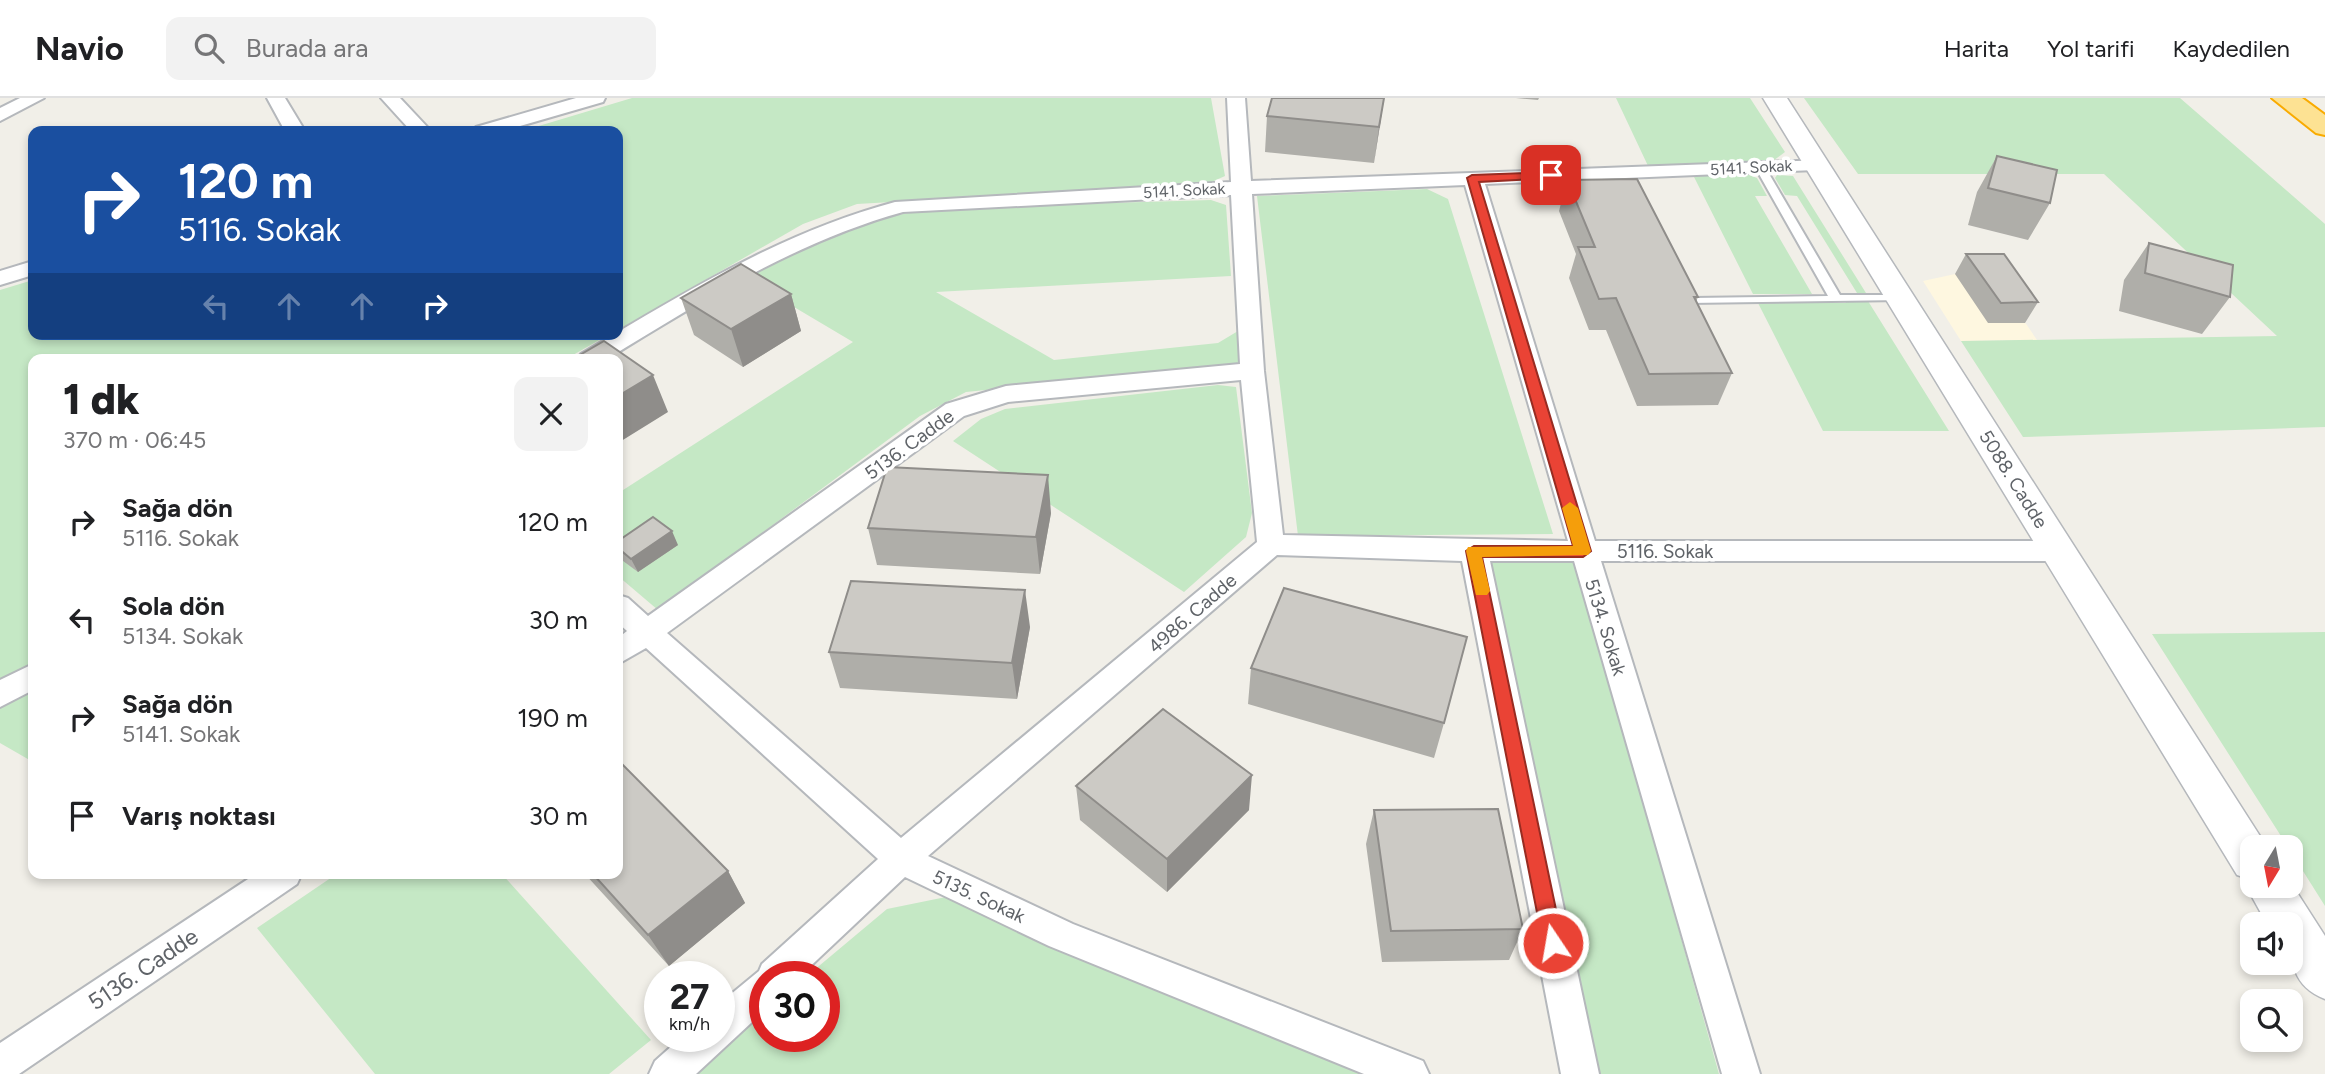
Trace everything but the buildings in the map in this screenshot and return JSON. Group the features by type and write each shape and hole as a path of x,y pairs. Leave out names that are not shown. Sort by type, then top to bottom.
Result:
{"highway":[{"path":"2285,98 2325,125"},
{"path":"2297,98 2325,125"}],"street":[{"path":"0,115 35,98"},
{"path":"276,98 292,126"},
{"path":"390,98 416,126"},
{"path":"501,126 596,98"},
{"path":"1236,98 1252,372 1271,545"},
{"name":"5088. Cadde","path":"1775,98 2240,842"},
{"name":"5141. Sokak","path":"623,339 739,271 817,231 854,217 902,206 970,200 1816,164"},
{"name":"5134. Sokak","path":"1472,178 1741,1074"},
{"path":"0,278 28,270"},
{"name":"5141. Sokak","path":"598,354 621,340"},
{"name":"5136. Cadde","path":"623,650 966,405 1006,394 1252,372"},
{"name":"5116. Sokak","path":"1271,545 1474,551 2059,551"},
{"name":"4986. Cadde","path":"791,961 901,859 1271,545"},
{"path":"1474,551 1580,1074"},
{"name":"5135. Sokak","path":"623,610 901,859 1061,935 1410,1074"},
{"path":"0,695 28,679"},
{"name":"5136. Cadde","path":"0,1065 276,879"},
{"path":"2276,898 2325,977"},
{"path":"735,1013 749,1001"},
{"path":"668,1074 693,1052"}],"lane":[{"path":"1760,167 1836,299"},
{"path":"1693,301 1899,298"}],"shaded area":[{"path":"1955,274 1992,274 2037,340 1961,341 1923,281"}],"green space":[{"path":"632,98 1211,98 1225,176 1207,184 857,204 803,224 623,327 623,126 539,126"},
{"path":"1616,98 1750,98 1785,152 1770,163 1649,168"},
{"path":"1804,98 2180,98 2325,224 2325,427 2023,437 1961,341 2277,336 2104,174 1858,174"},
{"path":"1693,175 1749,175 1757,178 1767,196 1755,196 1812,294 1753,294"},
{"path":"1777,175 1793,176 1866,293 1865,297 1841,294 1857,293 1797,196 1785,195 1775,178"},
{"path":"1427,189 1448,199 1553,534 1298,536 1257,196"},
{"path":"1211,200 1226,205 1231,276 936,292 1054,360 1218,343 1238,331 1242,361 1232,365 966,392 920,416 658,610 623,580 623,490 853,342 745,278 813,241 876,219 936,208"},
{"path":"28,282 28,340 599,340 575,354 28,354 28,665 0,681 0,290"},
{"path":"1845,301 1868,301 1949,431 1823,431 1758,303 1846,303"},
{"path":"1218,385 1236,387 1252,513 1246,537 1184,592 953,441 981,419 1005,409"},
{"path":"1486,562 1576,562 1719,1074 1598,1074"},
{"path":"2325,632 2325,906 2303,871 2303,835 2280,835 2152,634"},
{"path":"28,688 28,759 0,743 0,704"},
{"path":"329,879 506,879 644,1032 644,1046 609,1074 375,1074 257,928"},
{"path":"946,897 1399,1074 692,1074 718,1052 735,1052 735,1037 749,1026 749,1052 840,1052 840,961 825,961 887,909"}],"slow traffic":[{"path":"1482,591 1474,551 1583,551 1570,508"}],"route":[{"path":"1551,175 1472,178 1583,551 1474,551 1553,943"}]}
